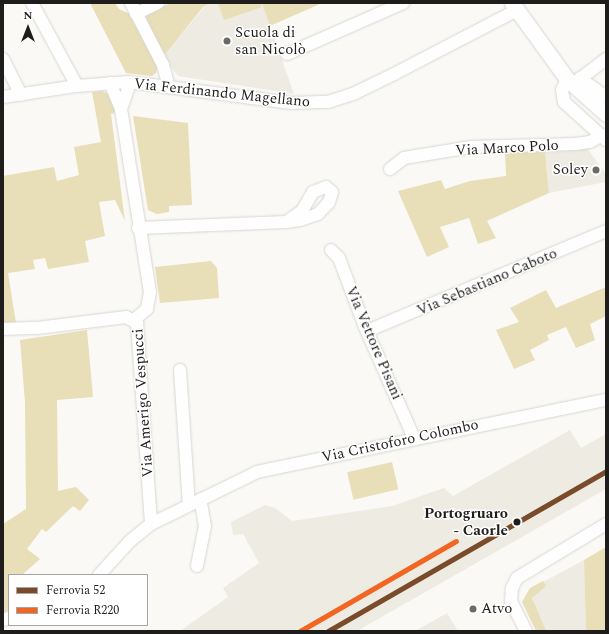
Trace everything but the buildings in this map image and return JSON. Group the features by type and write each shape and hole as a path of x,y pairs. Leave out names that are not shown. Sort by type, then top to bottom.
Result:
{"main road":[{"path":"514,6 573,80 606,114"}],"street":[{"path":"32,3 77,86"},
{"path":"158,3 133,8 163,65 169,87"},
{"path":"287,54 404,3"},
{"name":"Via Ferdinando Magellano","path":"3,97 77,86 130,83 291,103 328,102 373,84 514,6"},
{"path":"3,58 21,95"},
{"path":"604,138 564,102 562,90 573,80 606,59"},
{"path":"573,80 606,97"},
{"path":"110,83 121,110 138,228 150,292 147,309 134,320"},
{"path":"121,110 130,83"},
{"name":"Via Marco Polo","path":"390,169 404,158 471,147 575,144 604,138"},
{"path":"138,228 286,222"},
{"name":"Via Sebastiano Caboto","path":"367,332 606,231"},
{"name":"Via Vettore Pisani","path":"332,250 339,258 367,332 414,438"},
{"name":"Via Amerigo Vespucci","path":"3,329 37,328 126,318 134,320 139,334 151,524"},
{"path":"180,370 189,505"},
{"name":"Via Cristoforo Colombo","path":"100,574 130,541 151,524 257,472 414,438 606,400"},
{"path":"197,566 205,526 200,499"},
{"path":"526,631 511,602 512,588 517,578 606,524"}],"shaded area":[{"path":"90,3 115,3 119,9 130,14 159,62 156,73 152,76 126,73"},
{"path":"170,3 210,3 203,7 163,57 144,17"},
{"name":"Scuola di san Nicolò","path":"210,3 262,3 294,94 178,76 163,57 204,7"},
{"path":"218,3 260,3 262,7 224,20"},
{"path":"262,3 322,3 270,26"},
{"path":"102,91 111,95 114,101 116,113 111,114 125,221 115,200 99,202 105,236 85,241 89,262 48,269 45,258 33,260 35,269 8,273 16,323 3,323 3,176 54,167 57,181 79,175 74,147 101,142 92,92"},
{"path":"133,116 188,123 192,205 169,206 169,212 157,214 148,210"},
{"path":"587,148 606,174 606,182 549,193 545,152"},
{"path":"505,152 545,152 549,193 487,221 496,238 478,244 469,218 440,227 449,247 427,257 398,191 441,180 445,189 470,181 506,176"},
{"path":"211,261 217,268 219,298 160,303 155,267"},
{"path":"606,287 606,316 590,324 595,340 576,348 566,327 547,335 549,340 530,350 535,360 514,369 496,330 519,322 510,308 546,290 556,308"},
{"path":"87,330 93,397 57,400 58,491 76,487 89,500 80,511 73,506 46,532 42,529 27,549 40,559 23,574 8,574 8,611 3,612 3,524 26,509 25,402 20,340"},
{"path":"570,430 581,448 606,434 606,489 357,631 180,631 228,597 223,588 259,563 243,534 233,535 231,522 265,505 275,508 292,521 392,506 444,488 453,496"},
{"path":"392,462 398,489 353,500 347,472"},
{"path":"606,547 606,631 586,631 584,560"},
{"path":"584,560 586,631 545,631 533,604 533,595 546,586 543,582"},
{"path":"543,581 546,586 532,598 546,631 536,631 522,602 530,588"},
{"path":"447,613 458,631 415,631"}],"rail line":[{"name":"52","path":"328,631 606,471"},
{"name":"R220","path":"300,631 456,541"}],"place":[{"name":"Scuola di san Nicolò","path":"227,41"},
{"name":"Soley","path":"596,170"},
{"name":"Portogruaro - Caorle","path":"517,522"},
{"name":"Atvo","path":"473,609"}]}
